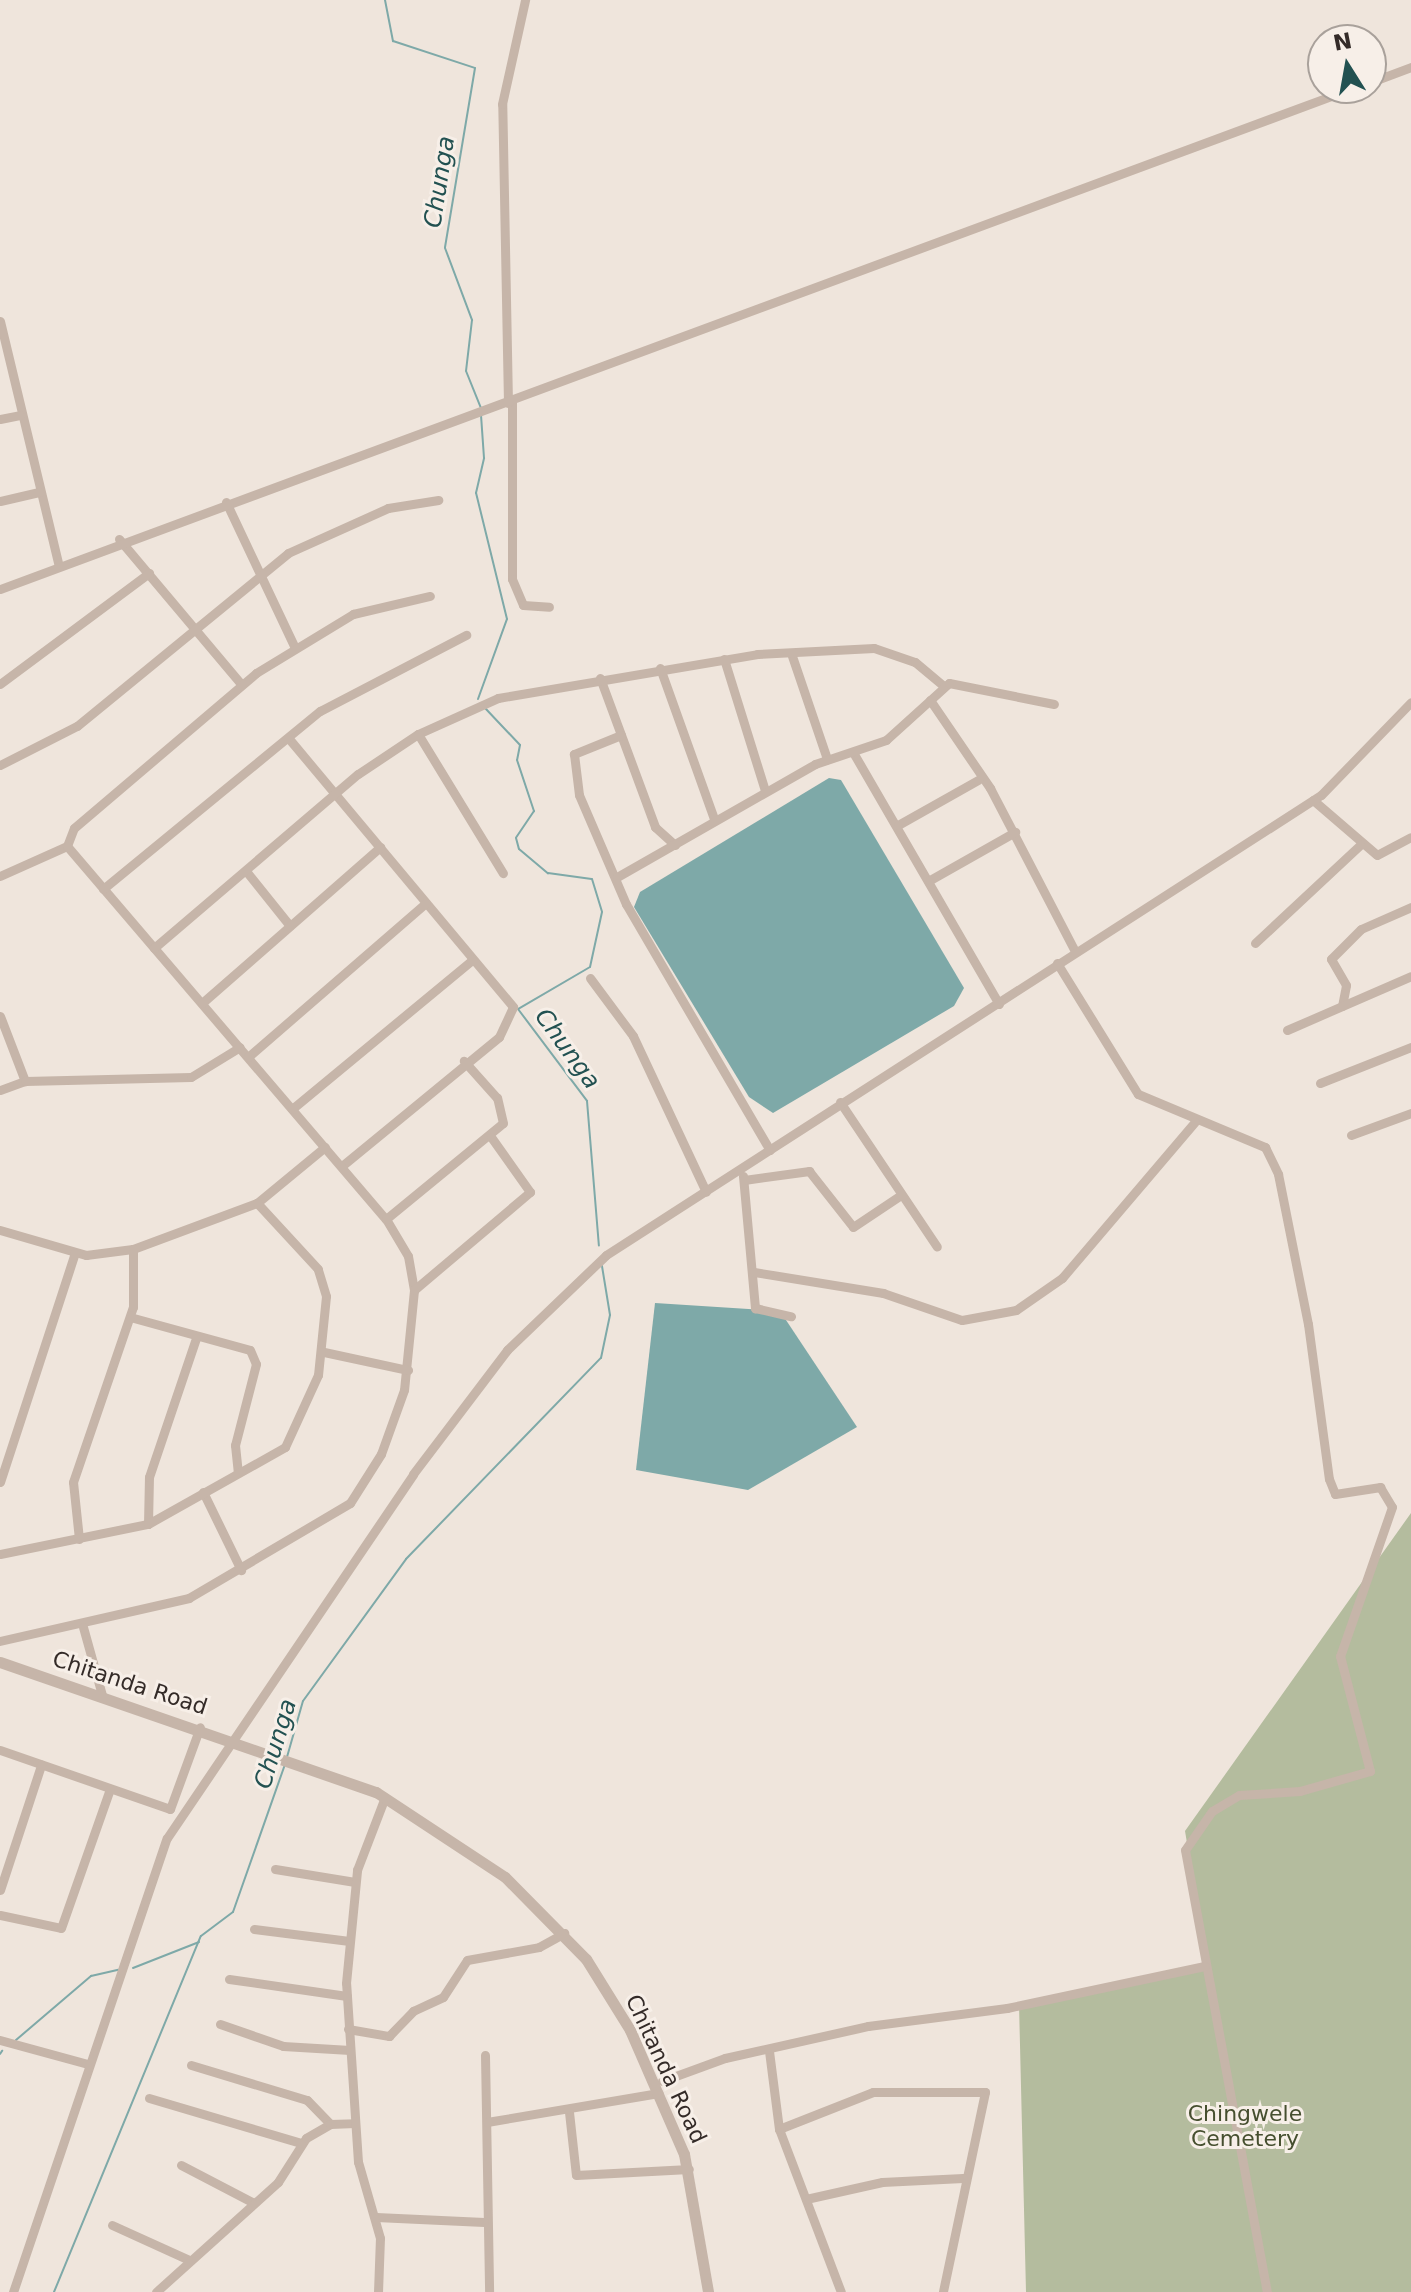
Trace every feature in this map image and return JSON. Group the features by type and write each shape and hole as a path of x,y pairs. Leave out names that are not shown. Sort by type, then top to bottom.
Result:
{"street":[{"path":"525,0 502,104 512,579 523,605 549,607"},
{"path":"1387,76 1411,67"},
{"path":"0,589 119,539 470,418 1310,104"},
{"path":"0,321 20,415 59,566"},
{"path":"0,419 20,415"},
{"path":"0,501 39,492"},
{"path":"0,765 50,746 264,571 357,520 438,500"},
{"path":"226,502 264,571 294,646"},
{"path":"119,539 241,684"},
{"path":"0,684 149,573"},
{"path":"0,876 67,846 74,828 241,684 294,646 364,610 430,596"},
{"path":"103,889 335,701 466,635"},
{"path":"154,948 336,795 418,734 498,698 724,659 874,648 915,662 944,686 992,687 1054,704"},
{"path":"792,656 827,759"},
{"path":"724,659 765,791"},
{"path":"660,668 714,819"},
{"path":"600,678 655,827 675,845"},
{"path":"617,877 765,791 827,759 854,754 900,730 944,686"},
{"path":"930,700 978,780 1015,832 1075,951"},
{"path":"13,2292 167,1838 507,1350 600,1261 840,1102 999,1004 1075,951 1313,800 1411,702"},
{"path":"418,734 503,873"},
{"path":"621,735 578,749 572,760 579,795 617,877 770,1150"},
{"path":"290,740 513,1007 513,1017 342,1166"},
{"path":"854,754 930,880 999,1004"},
{"path":"898,825 978,780"},
{"path":"1313,800 1360,845 1377,855 1411,837"},
{"path":"930,880 1015,832"},
{"path":"1255,943 1360,845"},
{"path":"0,1641 83,1627 189,1598 241,1570 355,1498 390,1433 408,1370 414,1290 408,1256 386,1219 67,846"},
{"path":"202,1003 380,847"},
{"path":"246,871 290,926"},
{"path":"248,1057 426,903"},
{"path":"1342,1006 1346,985 1331,959 1361,929 1411,907"},
{"path":"292,1109 472,960"},
{"path":"1057,963 1134,1090 1195,1122 1252,1137 1272,1159 1308,1324 1329,1479 1335,1494 1380,1487 1392,1507 1340,1656 1370,1771 1300,1791 1250,1791 1202,1821 1185,1850 1267,2292"},
{"path":"1287,1030 1411,976"},
{"path":"590,978 633,1036 706,1192"},
{"path":"0,1016 25,1081"},
{"path":"0,1090 25,1081 191,1077 240,1047"},
{"path":"1320,1083 1411,1047"},
{"path":"386,1219 491,1137 502,1110 464,1061"},
{"path":"840,1102 898,1197 937,1247"},
{"path":"1351,1135 1411,1113"},
{"path":"754,1272 883,1293 962,1320 1016,1310 1062,1278 1195,1122"},
{"path":"414,1290 530,1192 491,1137"},
{"path":"1,1233 75,1253 133,1249 257,1203 325,1147"},
{"path":"742,1169 755,1308 791,1316"},
{"path":"744,1180 809,1171 853,1227 898,1197"},
{"path":"0,1554 148,1524 285,1447 324,1352 323,1279 257,1203"},
{"path":"79,1539 73,1482 130,1317 138,1285 133,1249"},
{"path":"0,1482 75,1253"},
{"path":"130,1317 196,1338 247,1348 256,1364 235,1445 238,1472"},
{"path":"148,1524 149,1477 196,1338"},
{"path":"324,1352 408,1370"},
{"path":"203,1492 241,1570"},
{"path":"83,1627 102,1695"},
{"name":"Chitanda Road","path":"0,1662 275,1752 385,1797 505,1877 564,1933 612,1996 661,2087 689,2169 708,2292"},
{"path":"0,1750 172,1808 200,1727"},
{"path":"0,1890 41,1765"},
{"path":"0,1915 61,1928 110,1789"},
{"path":"378,2292 376,2217 358,2162 347,1996 355,1882 369,1825 385,1797"},
{"path":"275,1869 355,1882"},
{"path":"254,1929 349,1941"},
{"path":"348,2029 393,2034 410,2014 443,1997 467,1960 539,1947 564,1933"},
{"path":"487,2122 569,2112 661,2087 769,2051 1205,1966"},
{"path":"229,1979 347,1996"},
{"path":"220,2024 283,2046 350,2050"},
{"path":"0,2040 88,2064"},
{"path":"769,2051 779,2129 841,2292"},
{"path":"485,2055 487,2122 484,2222 489,2292"},
{"path":"191,2065 307,2100 330,2124"},
{"path":"779,2129 873,2092 981,2089 985,2115 963,2178 943,2292"},
{"path":"149,2098 301,2143"},
{"path":"569,2112 576,2175 689,2169"},
{"path":"156,2292 252,2202 278,2182 301,2143 330,2124 355,2123"},
{"path":"181,2165 252,2202"},
{"path":"806,2199 896,2180 963,2178"},
{"path":"376,2217 484,2222"},
{"path":"112,2225 189,2260"}],"green space":[{"name":"Chingwele Cemetery","path":"1411,1513 1411,2292 1026,2292 1019,2004 1207,1963 1185,1831"}],"water":[{"path":"829,778 841,780 964,988 954,1006 773,1113 749,1097 634,907 640,892"},
{"path":"655,1303 780,1311 857,1427 748,1490 636,1470"}],"waterway":[{"name":"Chunga","path":"385,0 393,41 475,68 445,248 472,320 466,371 481,408"},
{"name":"Chunga","path":"478,699 507,619 476,493 484,458 481,415"},
{"name":"Chunga","path":"485,708 520,745 517,760 534,811 516,838 519,849 548,873 592,879 602,912 590,967 518,1009 587,1101 599,1246"},
{"name":"Chunga","path":"287,1757 303,1701 406,1559 601,1358 610,1315 602,1266"},
{"name":"Chunga","path":"54,2292 201,1936 233,1912 284,1767"},
{"path":"133,1968 199,1942"},
{"path":"16,2040 91,1976 118,1970"}]}
